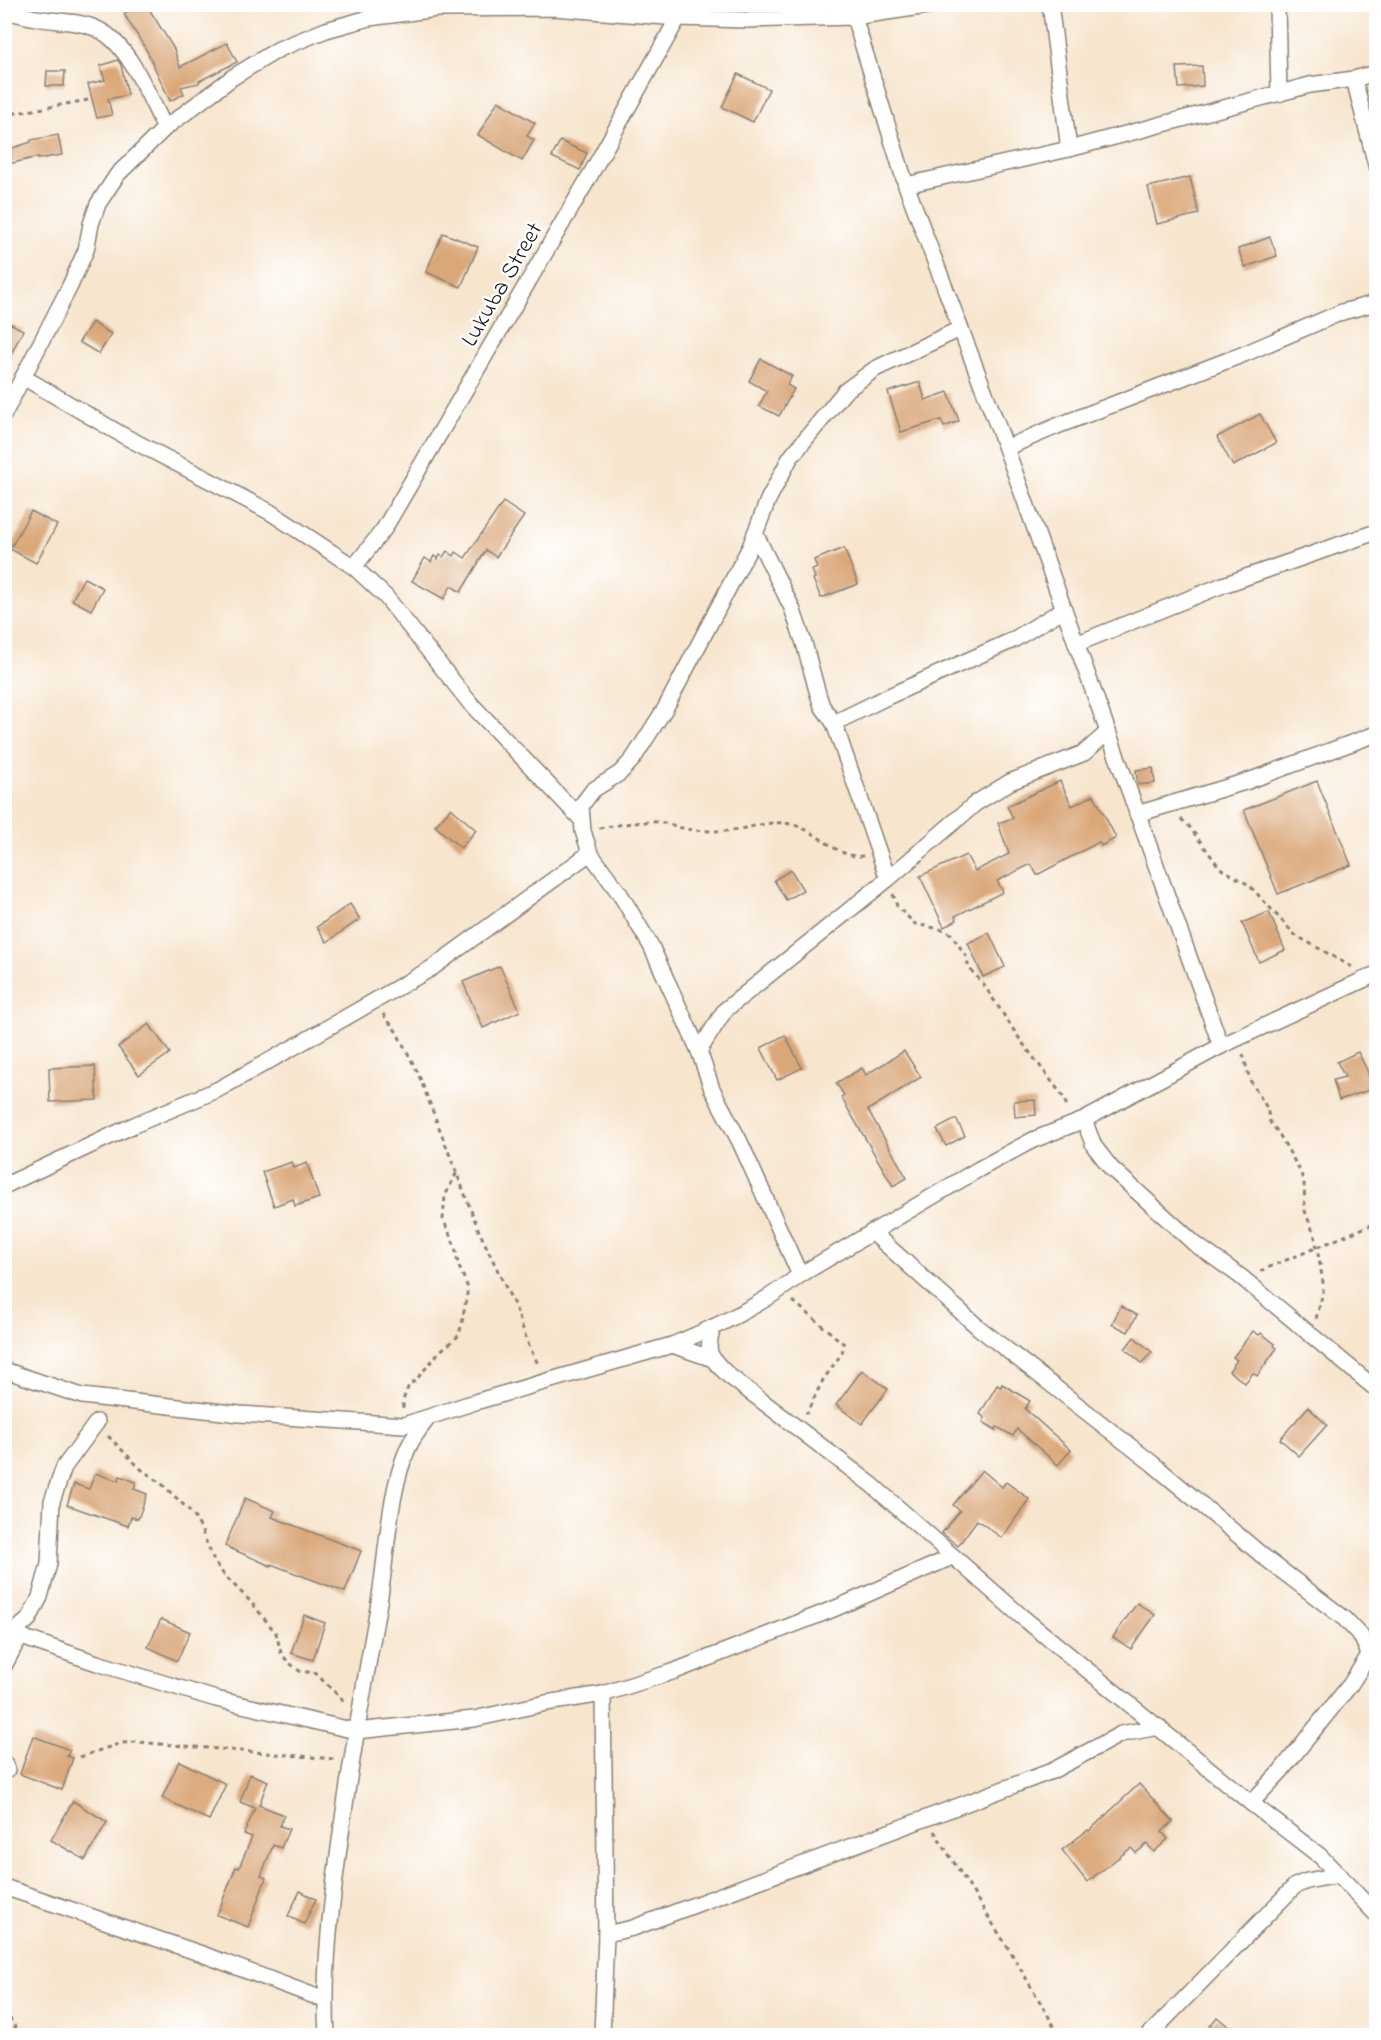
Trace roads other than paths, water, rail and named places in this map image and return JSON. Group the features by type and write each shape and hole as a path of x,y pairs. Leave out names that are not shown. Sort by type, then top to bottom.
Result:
{"street":[{"path":"4,414 86,250 98,204 117,175 165,128 233,77 279,49 326,30 369,18 437,9 554,8 678,18 747,20 941,4"},
{"path":"1050,4 1069,148"},
{"path":"1277,4 1279,94"},
{"path":"4,11 81,24 99,30 114,40 131,64 165,128"},
{"path":"852,11 906,185 1006,448 1221,1046"},
{"name":"Lukuba Street","path":"354,567 384,529 588,179 678,18"},
{"path":"906,185 1069,148 1310,85 1377,73"},
{"path":"1353,79 1377,165"},
{"path":"1006,448 1244,354 1342,312 1377,303"},
{"path":"800,1275 740,1142 712,1089 699,1051 651,945 620,894 590,853 582,825 581,806 593,790 620,773 633,759 666,707 750,547 768,500 790,458 845,391 875,369 960,329"},
{"path":"23,377 124,436 270,512 354,567 386,597 470,703 582,825"},
{"path":"1076,644 1223,585 1377,532"},
{"path":"755,533 792,608 822,706 834,723 888,879"},
{"path":"834,723 1013,640 1064,609"},
{"path":"699,1051 725,1010 888,879 976,803 1010,782 1084,753 1108,732"},
{"path":"1137,814 1248,780 1377,734"},
{"path":"4,1186 134,1125 217,1090 374,1002 432,968 590,853"},
{"path":"4,1370 82,1396 240,1414 404,1425 672,1345 713,1327 780,1291 800,1275 872,1232 1033,1140 1073,1124 1221,1046 1373,976"},
{"path":"1073,1124 1111,1168 1194,1244 1240,1276 1377,1389"},
{"path":"1073,1124 1094,1146"},
{"path":"872,1232 979,1328 1154,1464 1264,1557 1345,1619 1372,1649 1350,1684 1280,1772 1251,1803"},
{"path":"713,1327 708,1348 712,1359 728,1375 872,1485 1021,1616 1251,1803 1320,1856 1377,1914"},
{"path":"672,1345 712,1359"},
{"path":"327,2036 325,2000 328,1937 351,1761 399,1474 408,1446 428,1418"},
{"path":"4,1666 12,1634 29,1619 40,1597 49,1564 52,1501 64,1467 97,1422"},
{"path":"12,1634 97,1663 216,1699 356,1731 474,1719 546,1703 603,1694 697,1663 836,1608 952,1557"},
{"path":"602,2036 606,1934 603,1694"},
{"path":"606,1934 633,1928 926,1820 1052,1771 1121,1734 1159,1727"},
{"path":"1148,2036 1295,1886 1307,1881 1339,1875"},
{"path":"4,1887 202,1954 325,2000"}]}
